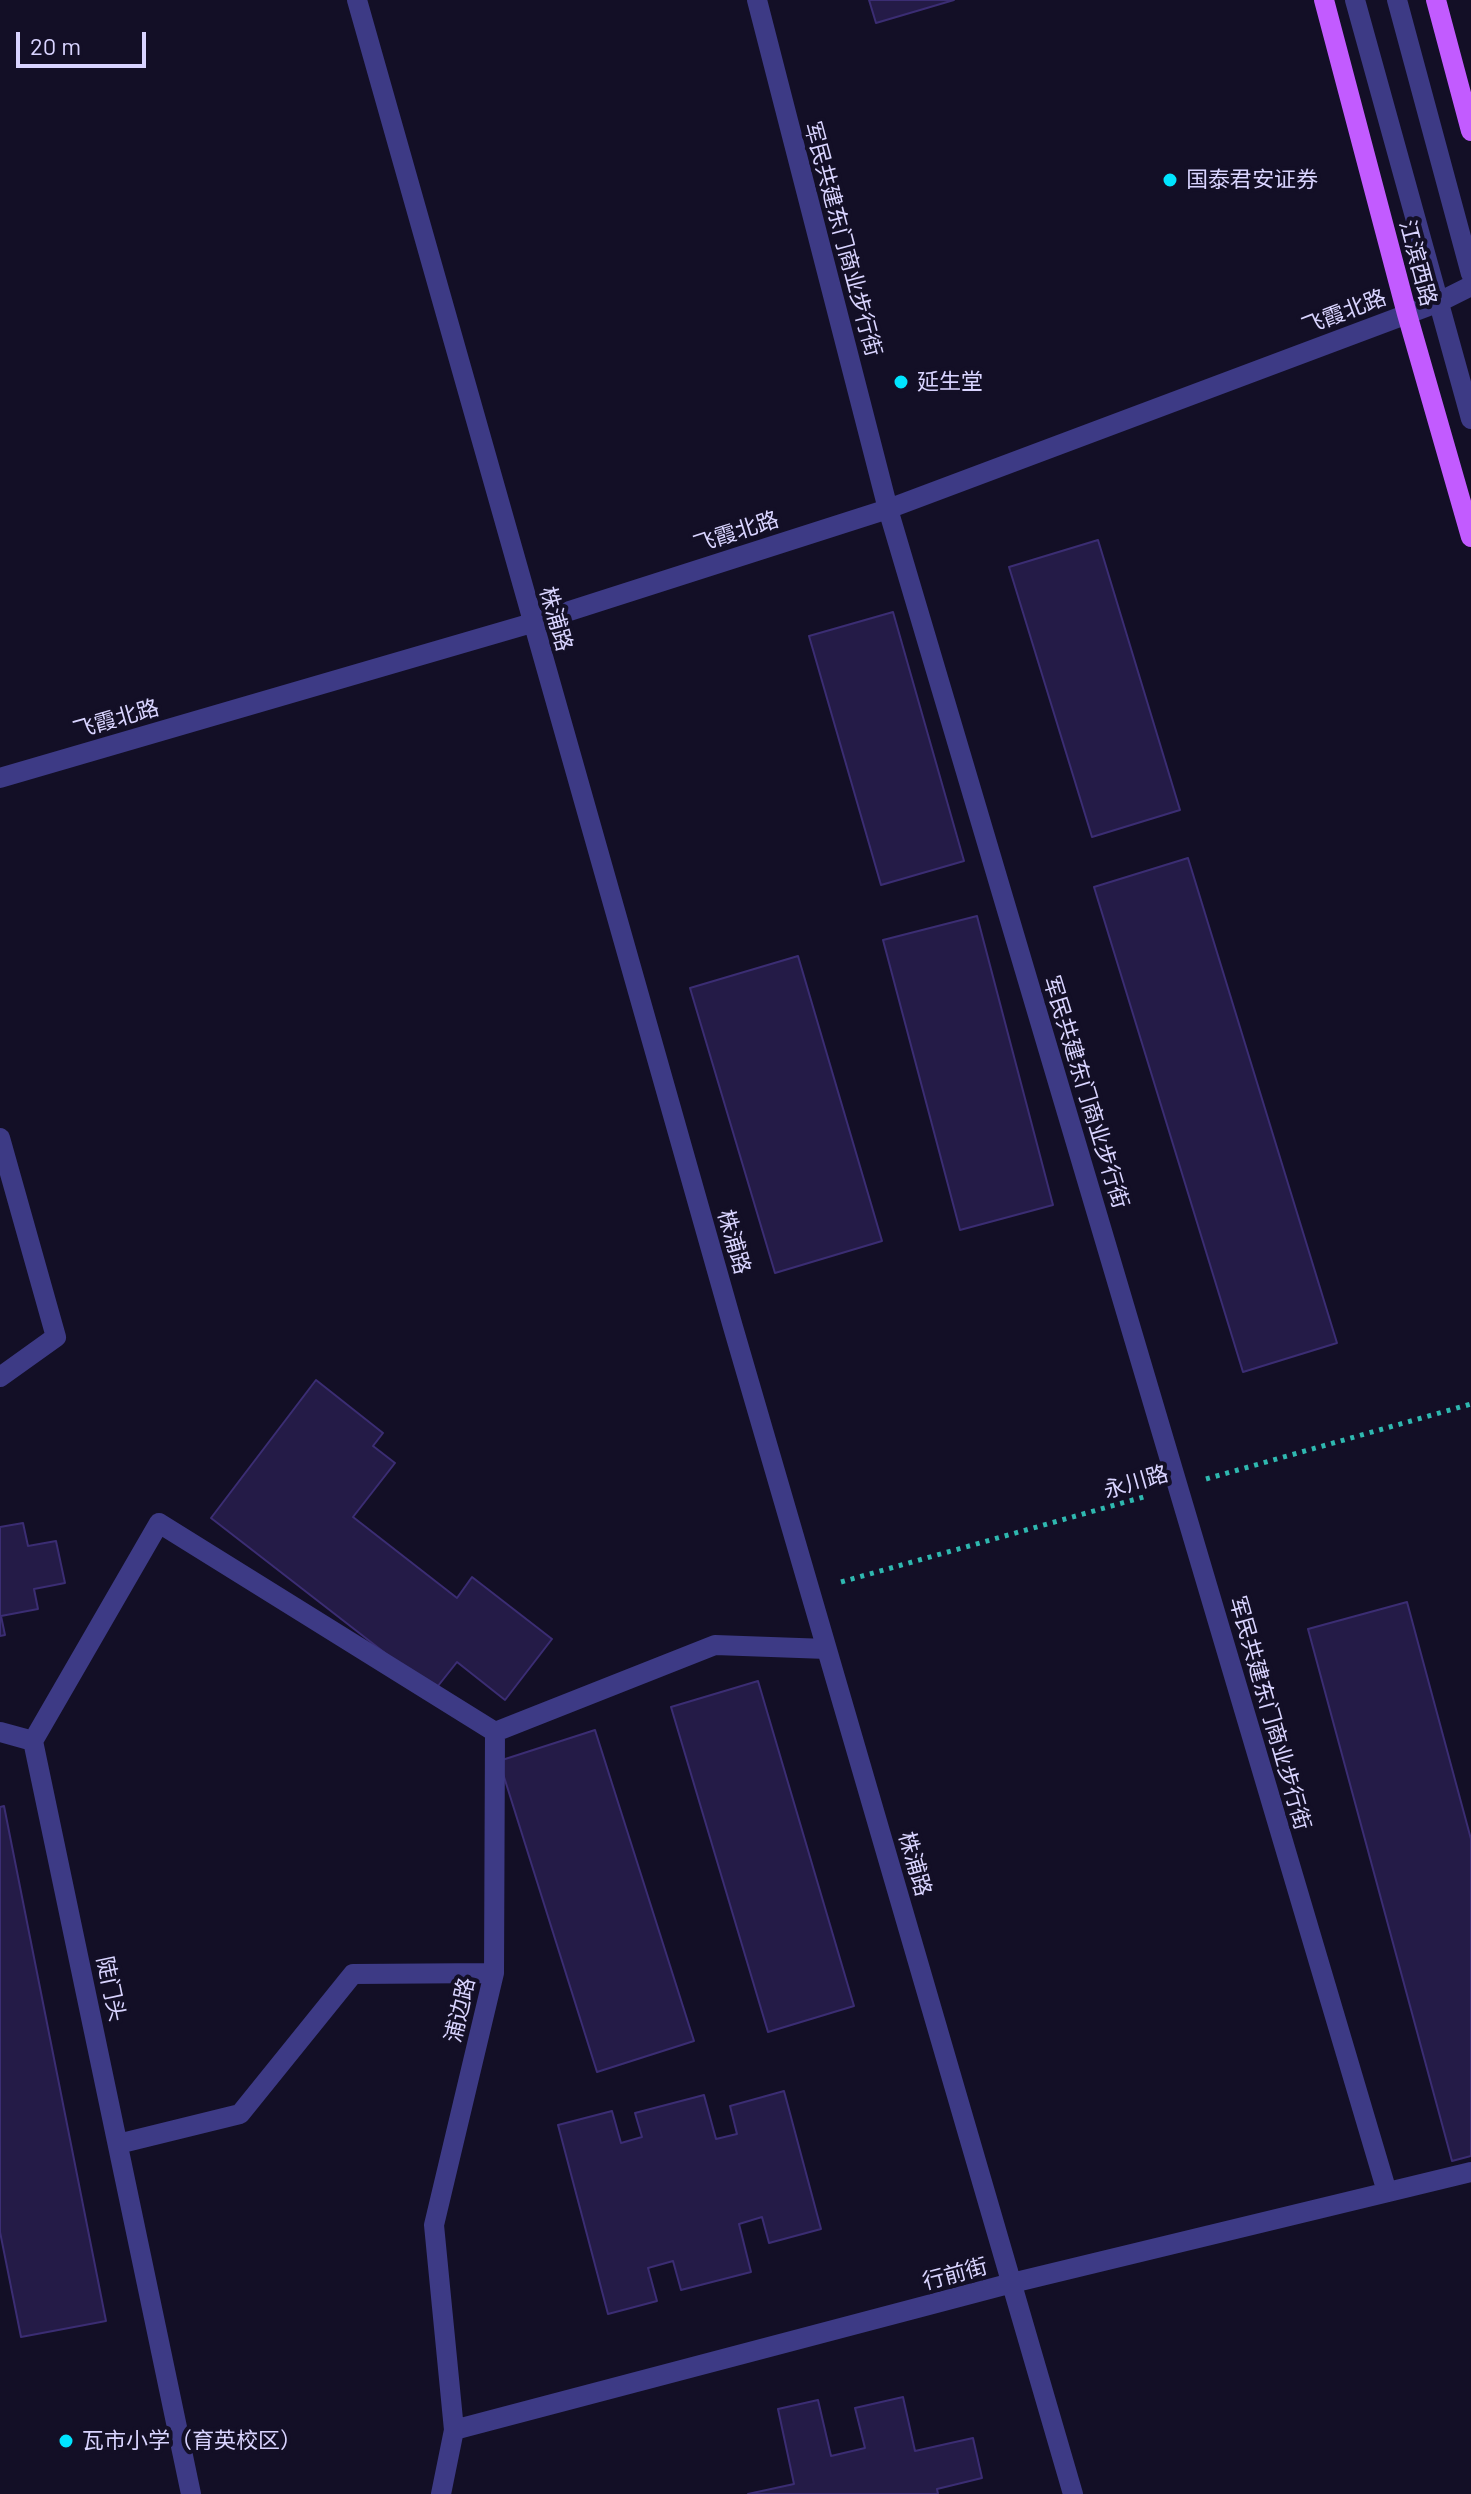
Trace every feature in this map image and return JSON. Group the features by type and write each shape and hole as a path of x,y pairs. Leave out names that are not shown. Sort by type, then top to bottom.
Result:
{"main road":[{"name":"江滨西路","path":"1324,0 1407,314 1471,537"},
{"path":"1436,0 1471,131"}],"street":[{"name":"株浦路","path":"357,0 532,623 1073,2494"},
{"name":"军民共建东门商业步行街","path":"757,0 888,509 1387,2192"},
{"path":"1355,0 1471,419"},
{"path":"1397,0 1471,274"},
{"name":"飞霞北路","path":"0,778 532,623 888,509 1437,303 1471,286"},
{"path":"0,1138 56,1337 0,1377"},
{"path":"0,1732 33,1741 159,1523 495,1732"},
{"path":"495,1732 715,1645 827,1649"},
{"path":"494,1973 495,1732"},
{"name":"陡门头","path":"33,1741 191,2494"},
{"name":"浦边路","path":"118,2144 240,2114 353,1974 494,1973 434,2225 454,2430 441,2494"},
{"name":"行前街","path":"454,2430 1012,2283 1471,2172"}],"path":[{"name":"永川路","path":"811,1591 1471,1404"}],"building":[{"path":"869,0 954,0 876,23"},
{"path":"1098,540 1180,810 1092,837 1009,567"},
{"path":"893,612 964,861 881,885 809,636"},
{"path":"1188,858 1337,1343 1243,1372 1094,887"},
{"path":"977,916 1053,1205 960,1230 883,940"},
{"path":"798,956 882,1241 775,1273 690,988"},
{"path":"316,1380 383,1433 373,1446 395,1463 353,1517 457,1598 472,1577 552,1639 505,1700 457,1662 434,1691 211,1518"},
{"path":"23,1523 28,1546 56,1541 65,1583 34,1589 38,1609 1,1616 5,1635 0,1636 0,1527"},
{"path":"1407,1602 1471,1839 1471,2156 1452,2161 1308,1629"},
{"path":"758,1681 854,2006 768,2032 671,1707"},
{"path":"595,1730 694,2041 597,2072 499,1761"},
{"path":"4,1806 106,2321 21,2337 0,2232 0,1807"},
{"path":"784,2091 821,2229 769,2243 762,2217 739,2224 751,2272 681,2290 673,2261 648,2268 657,2301 608,2314 558,2125 612,2111 621,2143 642,2137 635,2113 704,2095 716,2139 737,2134 730,2106"},
{"path":"903,2397 915,2451 973,2438 982,2478 937,2489 938,2494 748,2494 794,2484 778,2409 818,2400 831,2456 865,2448 855,2408"}],"place":[{"name":"国泰君安证券","path":"1170,180"},
{"name":"延生堂","path":"901,382"},
{"name":"瓦市小学（育英校区）","path":"66,2441"}]}
